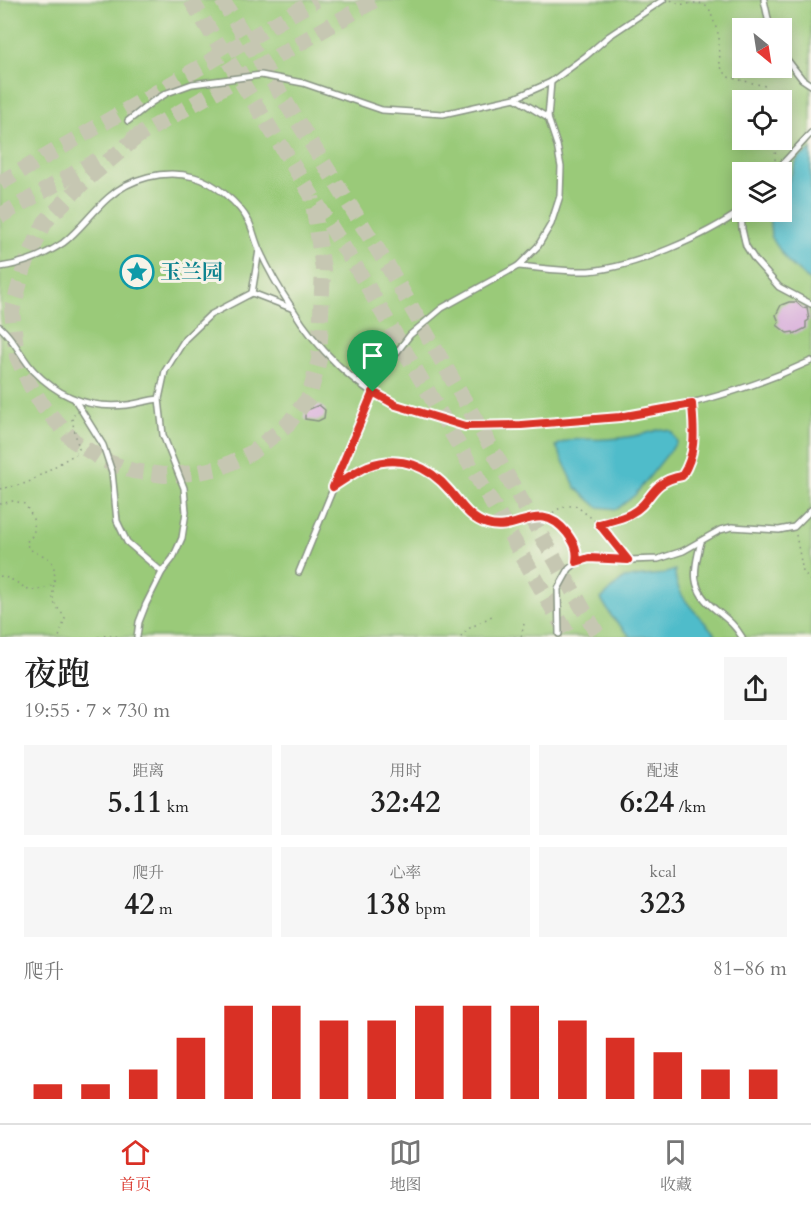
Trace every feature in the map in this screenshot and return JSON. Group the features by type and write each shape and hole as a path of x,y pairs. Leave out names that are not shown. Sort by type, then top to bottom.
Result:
{"lane":[{"path":"128,121 159,98 192,84 261,75 303,83 382,110 443,114 515,98 551,82 609,36 663,0"},
{"path":"764,0 768,18"},
{"path":"792,66 802,79 811,85"},
{"path":"299,572 380,374 410,335 442,308 518,266 538,246 551,224 560,196 561,167 548,118 551,82"},
{"path":"515,98 548,118"},
{"path":"784,162 811,133"},
{"path":"0,267 35,257 62,243 108,198 129,184 146,177 170,174 195,177 220,191 238,207 248,221 259,250 291,308 330,358 373,392 396,405 465,426 521,425 620,417 692,404 773,378 811,361"},
{"path":"518,266 588,271 638,261 681,244 732,216"},
{"path":"742,222 747,246 755,260 779,287 811,304"},
{"path":"252,293 259,250"},
{"path":"137,637 142,613 182,538 186,512 184,488 163,435 159,399 165,371 185,339 210,315 252,293 291,308"},
{"path":"0,327 11,337 32,370 77,403 103,445 112,472 117,521 127,542 162,572"},
{"path":"77,403 102,406 128,405 159,399"},
{"path":"559,634 558,589 569,569 576,562 589,558 657,559 683,551 720,530 732,527 779,530 794,527 811,510"},
{"path":"701,542 695,564 697,587 704,599 731,621 742,637"}],"path":[{"path":"671,0 676,4 701,3 709,8 719,36 720,66 728,77 765,86 766,90"},
{"path":"775,162 776,150"},
{"path":"0,489 27,483 77,453 79,449 72,420 77,403"},
{"path":"599,524 630,514 660,483 682,476 689,465 694,445 692,404"},
{"path":"333,487 370,465 404,462 426,468 436,476 468,513 485,524 501,525 547,517 560,508 575,505 599,524 628,560"},
{"path":"0,504 13,501 23,503 33,514 33,532 30,540 26,542 28,549 48,558 53,563 54,603 65,618 59,637"},
{"path":"547,517 556,522 576,546 576,562"},
{"path":"794,527 803,572 811,582"},
{"path":"0,576 15,581 29,590 39,591 53,584"},
{"path":"461,637 468,629 492,616"},
{"path":"520,637 524,624"},
{"path":"98,637 110,635 119,637"}],"green space":[{"path":"0,0 811,0 811,637 0,637"}],"water":[{"path":"811,150 811,282 788,262 771,237 770,222 792,222 792,173 798,158"},
{"path":"661,429 671,431 677,442 635,495 617,509 598,507 576,488 556,446 575,439 621,438"},
{"path":"675,570 676,580 684,598 717,637 631,637 612,617 601,599 624,578 664,574"}],"building":[{"path":"796,302 803,308 807,307 809,320 806,322 806,328 794,334 793,332 787,333 777,325 779,322 776,315 781,305"},
{"path":"319,405 325,410 324,418 318,421 305,419 305,411"}],"tunnel":[{"path":"191,0 365,282 569,637"},
{"path":"222,0 389,268 599,637"},
{"path":"0,183 316,0"},
{"path":"131,140 375,0"},
{"path":"138,136 85,181 45,222 24,268 12,311 17,357 44,408 74,441 103,460 133,471 164,475 220,468 251,453 288,424 309,397 319,360 323,269 312,197"},
{"path":"0,216 101,158"}],"place":[{"name":"玉兰园","path":"137,272"}],"route":[{"path":"373,392 396,405 465,426 521,425 620,417 692,404 694,445 689,465 682,476 660,483 630,514 599,524 628,560 589,558 576,562 576,546 556,522 547,517 501,525 485,524 468,513 450,490 426,468 404,462 370,465 333,487 373,392"}]}
